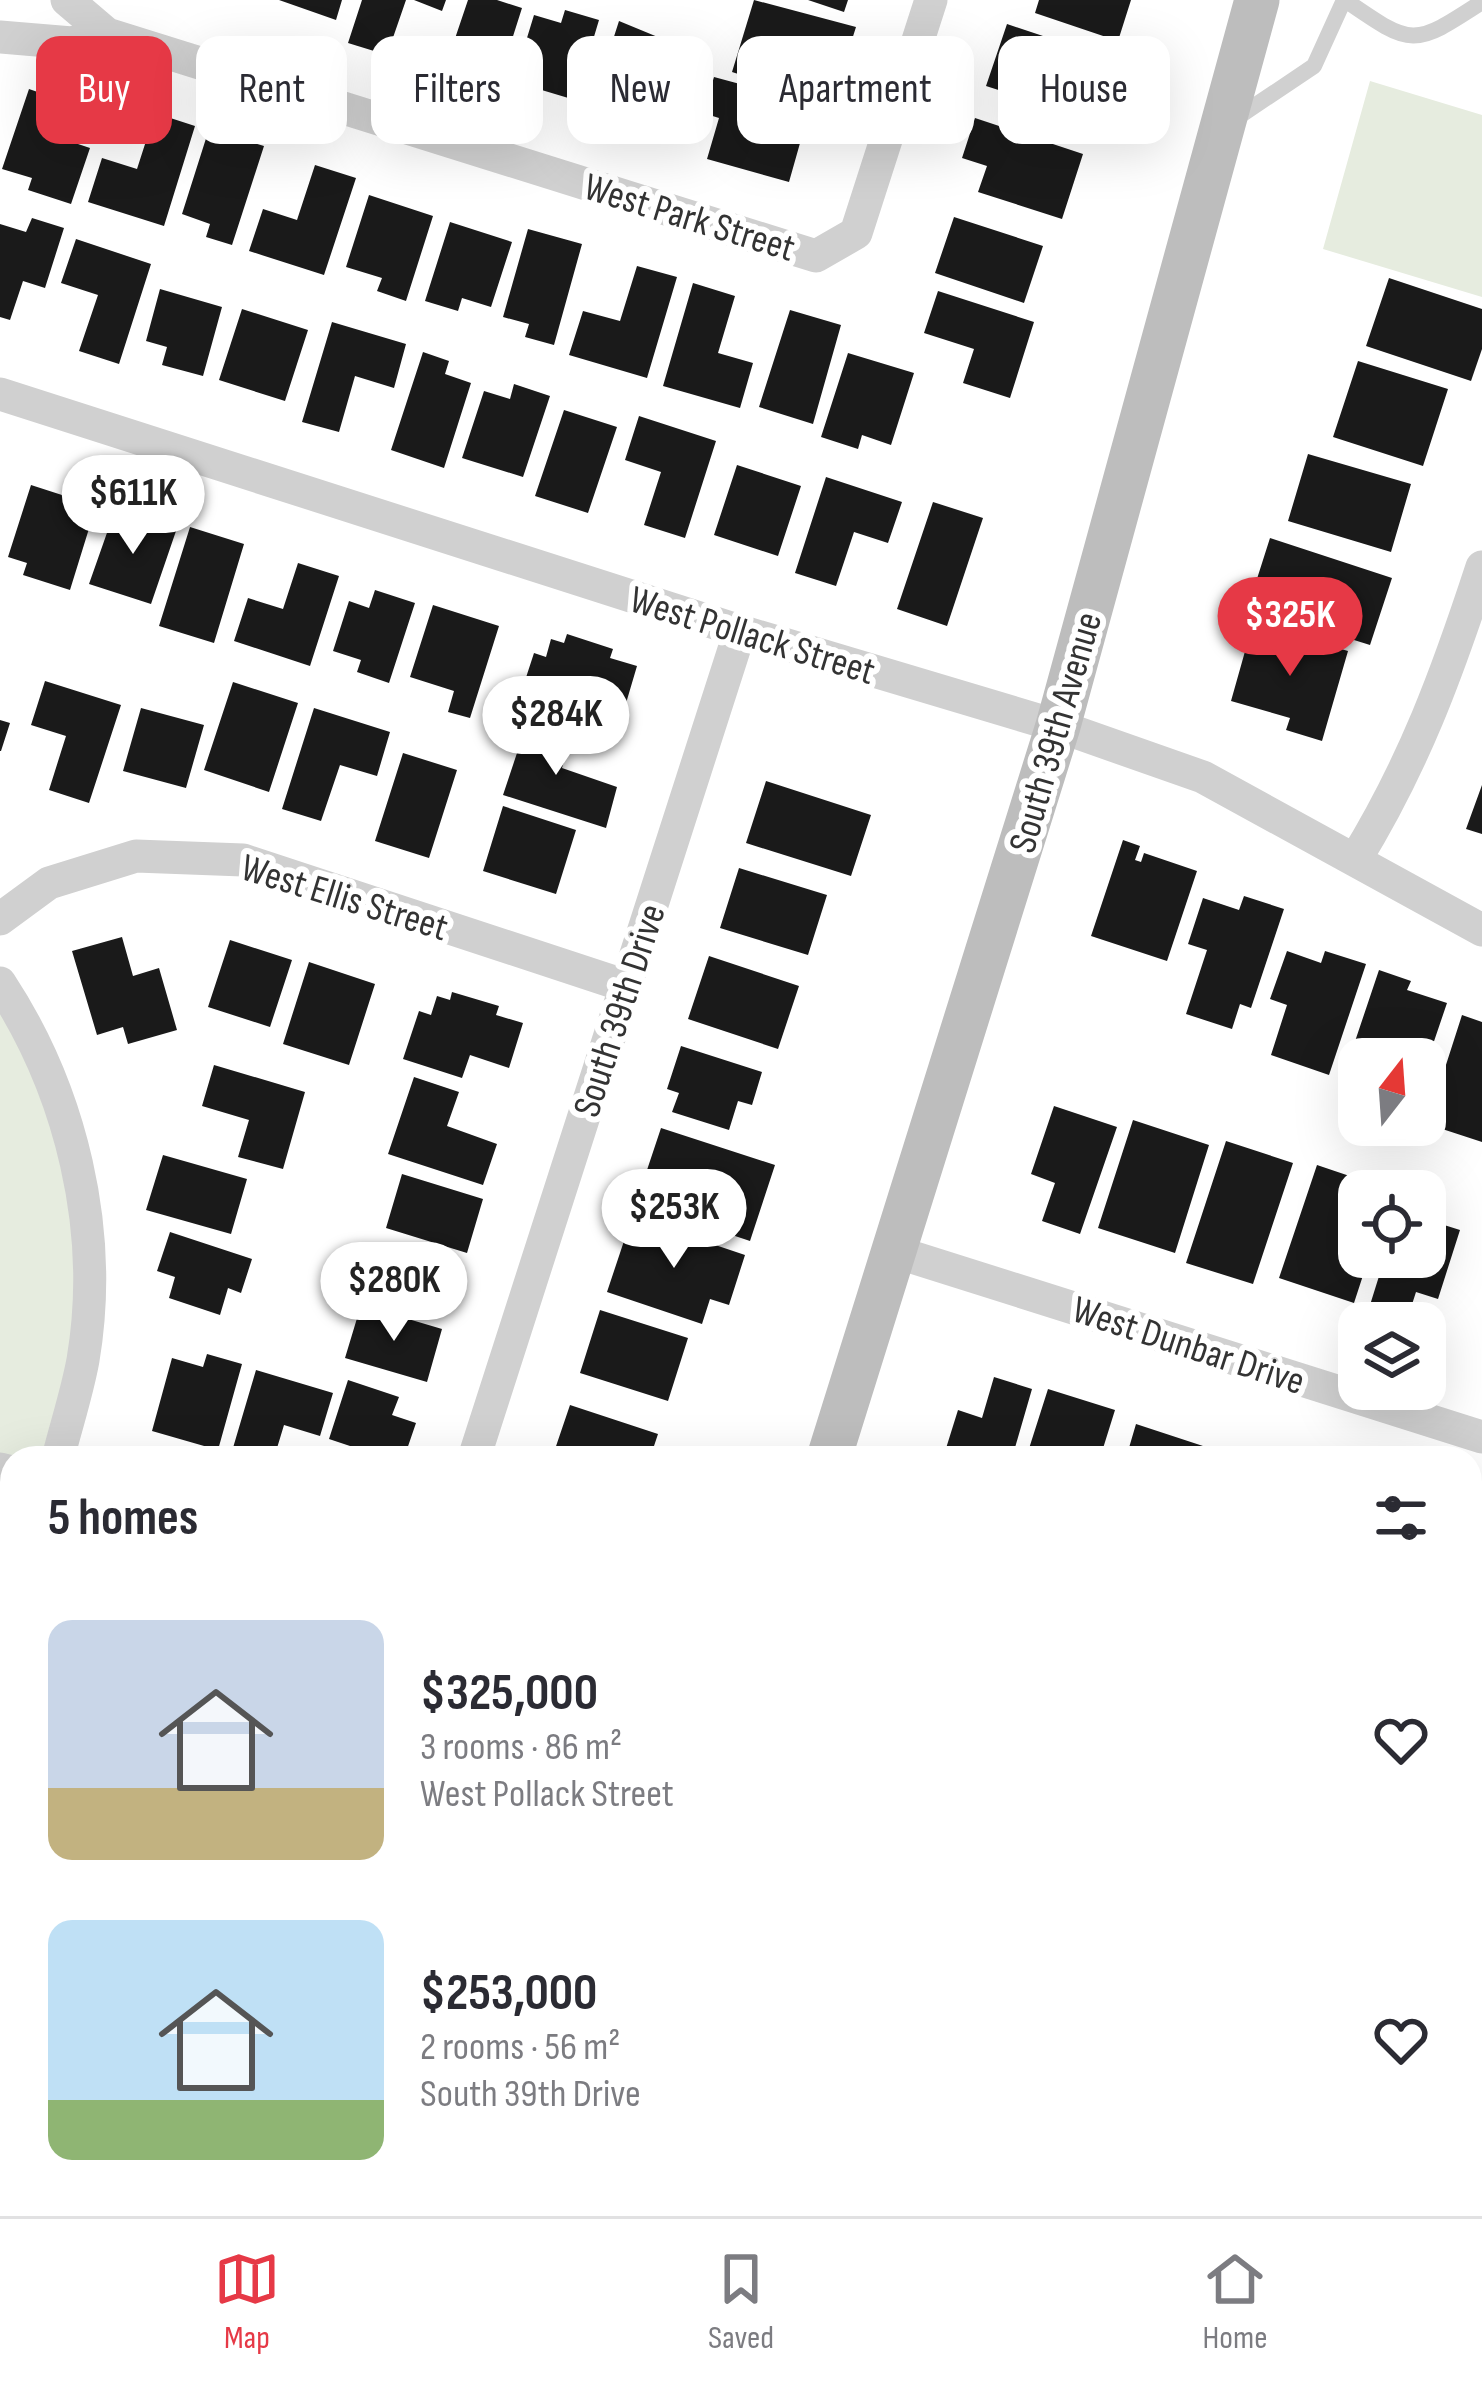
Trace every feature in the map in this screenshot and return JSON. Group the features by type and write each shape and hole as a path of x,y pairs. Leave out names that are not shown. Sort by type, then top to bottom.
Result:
{"street":[{"name":"West Park Street","path":"67,0 107,34 816,256 856,233 931,0"},
{"name":"South 39th Avenue","path":"833,1446 1058,726 1257,0"},
{"name":"West Park Street","path":"0,37 72,43 107,34"},
{"name":"West Pollack Street","path":"0,394 740,631 1058,726 1203,777 1482,930"},
{"path":"1355,860 1401,785 1432,716 1482,567"},
{"name":"South 39th Drive","path":"478,1446 740,631"},
{"name":"West Ellis Street","path":"0,919 49,884 136,856 243,860 626,986"},
{"path":"0,982 29,1026 72,1135 88,1248 83,1358 61,1446"},
{"name":"West Dunbar Drive","path":"896,1252 1480,1432"}],"lane":[{"path":"1222,128 1314,66 1345,0 1398,37 1431,35 1482,2"}],"shaded area":[{"path":"1370,81 1482,115 1482,297 1323,249"},
{"path":"0,983 29,1026 88,1248 60,1446 0,1446"}],"building":[{"path":"279,0 342,0 336,20"},
{"path":"362,0 406,0 394,36 371,36 371,50 348,43"},
{"path":"414,0 446,0 442,11"},
{"path":"468,0 497,0 522,8 513,36 456,36"},
{"path":"754,0 856,27 853,36 743,36"},
{"path":"808,0 848,0 844,12"},
{"path":"1039,0 1131,0 1120,36 1103,36 1035,13"},
{"path":"565,10 599,20 594,36 567,36 567,98 543,90 543,36 528,36 534,15 561,23"},
{"path":"619,21 655,36 614,36"},
{"path":"1007,24 1043,36 1003,36"},
{"path":"998,51 998,90 986,86"},
{"path":"713,80 737,83 737,144 800,144 789,182 707,159 719,118 713,116"},
{"path":"29,89 36,91 36,144 90,148 71,204 28,190 32,178 2,169"},
{"path":"172,119 195,126 164,226 88,202 102,158 137,169 145,144 172,144"},
{"path":"974,121 998,126 998,144 1053,144 1083,154 1062,219 978,192 987,166 962,158 967,144 974,144"},
{"path":"204,144 264,146 232,245 206,237 210,224 182,214"},
{"path":"315,165 356,178 324,275 249,251 263,209 297,220"},
{"path":"369,195 433,216 406,301 377,291 382,278 346,267"},
{"path":"954,217 1043,246 1024,303 935,273"},
{"path":"32,218 64,228 45,288 23,281 10,320 0,317 0,224 26,232"},
{"path":"450,222 512,242 491,307 462,298 458,311 425,301"},
{"path":"528,229 582,244 554,345 525,337 529,324 503,317"},
{"path":"76,239 151,264 119,364 79,351 98,295 61,283"},
{"path":"637,266 677,277 647,378 569,355 583,311 620,321"},
{"path":"1389,278 1482,309 1482,349 1471,381 1366,346"},
{"path":"693,283 735,296 718,353 753,363 740,408 663,386"},
{"path":"160,289 222,307 203,376 162,365 167,347 146,341"},
{"path":"938,291 1034,322 1010,398 963,383 974,349 924,333"},
{"path":"242,309 308,330 285,401 219,380"},
{"path":"790,310 841,325 813,424 759,407"},
{"path":"332,322 406,344 394,388 355,376 339,432 302,422"},
{"path":"423,352 449,361 445,374 471,383 444,468 391,450"},
{"path":"848,353 914,373 891,445 862,435 858,449 821,437"},
{"path":"1358,361 1448,389 1423,466 1333,437"},
{"path":"514,384 550,396 523,477 462,458 484,391 510,399"},
{"path":"564,410 617,427 588,513 535,496"},
{"path":"639,416 716,441 685,538 644,525 661,472 625,460"},
{"path":"1308,454 1411,484 1391,552 1288,521"},
{"path":"737,465 801,486 778,556 714,535"},
{"path":"826,477 902,502 888,543 854,532 836,586 795,573"},
{"path":"31,485 96,506 70,590 23,575 27,563 8,557"},
{"path":"933,502 983,518 947,626 897,609"},
{"path":"115,510 176,531 151,604 89,584"},
{"path":"190,527 244,544 214,643 159,626"},
{"path":"1270,538 1392,578 1370,645 1248,607"},
{"path":"298,563 339,576 310,666 234,641 248,598 283,609"},
{"path":"375,590 415,603 389,683 357,672 361,660 333,651 349,601 369,608"},
{"path":"433,605 499,626 470,718 448,712 454,691 410,677"},
{"path":"1253,623 1348,651 1322,741 1286,730 1290,718 1231,701"},
{"path":"567,634 613,649 610,658 637,666 624,710 582,698 575,721 518,702 534,653 546,657 551,639 564,643"},
{"path":"45,681 121,705 89,803 49,790 66,736 31,725"},
{"path":"233,682 298,703 269,792 204,770"},
{"path":"141,708 204,725 186,788 123,771"},
{"path":"314,708 390,732 377,776 340,765 321,821 282,809"},
{"path":"0,720 10,723 1,751 0,751"},
{"path":"528,720 572,734 562,768 617,787 606,828 503,795"},
{"path":"403,753 457,770 429,858 375,841"},
{"path":"766,781 871,815 851,876 746,843"},
{"path":"1482,785 1482,834 1466,829"},
{"path":"503,806 576,830 556,894 483,871"},
{"path":"1123,840 1140,846 1135,860 1141,862 1144,853 1197,871 1167,961 1091,936"},
{"path":"739,868 827,895 808,955 720,928"},
{"path":"1244,896 1284,909 1251,1008 1240,1004 1232,1029 1186,1014 1207,950 1188,944 1203,898 1239,910"},
{"path":"122,937 133,976 159,968 177,1030 128,1044 123,1027 97,1035 72,951"},
{"path":"230,940 292,960 270,1027 208,1007"},
{"path":"1287,951 1321,963 1325,951 1366,964 1329,1075 1271,1055 1287,1005 1270,999"},
{"path":"709,956 799,986 778,1049 688,1019"},
{"path":"309,962 375,984 349,1065 283,1044"},
{"path":"1379,970 1411,981 1407,990 1447,1003 1435,1038 1356,1038"},
{"path":"452,992 499,1006 496,1015 523,1023 509,1068 470,1055 462,1078 403,1059 419,1011 431,1015 437,996 450,1000"},
{"path":"1462,1015 1482,1022 1482,1142 1446,1130 1446,1065"},
{"path":"681,1046 762,1072 752,1105 738,1101 729,1130 672,1112 679,1093 667,1089"},
{"path":"214,1065 305,1092 283,1169 238,1157 249,1120 202,1106"},
{"path":"414,1077 459,1092 447,1126 497,1144 483,1185 388,1154"},
{"path":"1054,1106 1117,1127 1080,1234 1042,1221 1055,1183 1031,1174"},
{"path":"1133,1120 1209,1145 1175,1253 1098,1228"},
{"path":"661,1128 775,1165 750,1241 636,1203"},
{"path":"1226,1141 1293,1163 1253,1284 1186,1263"},
{"path":"163,1155 247,1179 231,1234 146,1210"},
{"path":"1317,1165 1338,1172 1338,1278 1362,1278 1354,1302 1279,1278"},
{"path":"402,1174 483,1199 467,1253 386,1228"},
{"path":"632,1217 745,1255 729,1305 710,1299 702,1324 607,1292"},
{"path":"1446,1226 1460,1230 1446,1274"},
{"path":"170,1232 252,1259 241,1293 228,1288 220,1315 169,1298 175,1277 157,1271"},
{"path":"1378,1278 1445,1278 1438,1299 1416,1292 1413,1302 1371,1302"},
{"path":"361,1305 442,1329 427,1382 345,1358"},
{"path":"600,1310 688,1338 668,1401 580,1373"},
{"path":"207,1354 242,1364 219,1446 152,1431 172,1358 203,1367"},
{"path":"256,1370 333,1393 320,1436 284,1425 278,1446 234,1446"},
{"path":"994,1377 1032,1389 1015,1446 947,1446 958,1410 982,1418"},
{"path":"348,1380 399,1397 392,1415 416,1423 408,1446 350,1446 329,1439"},
{"path":"1048,1389 1115,1410 1104,1446 1030,1446"},
{"path":"570,1405 658,1434 654,1446 556,1446"},
{"path":"1136,1424 1203,1446 1130,1446"}]}
